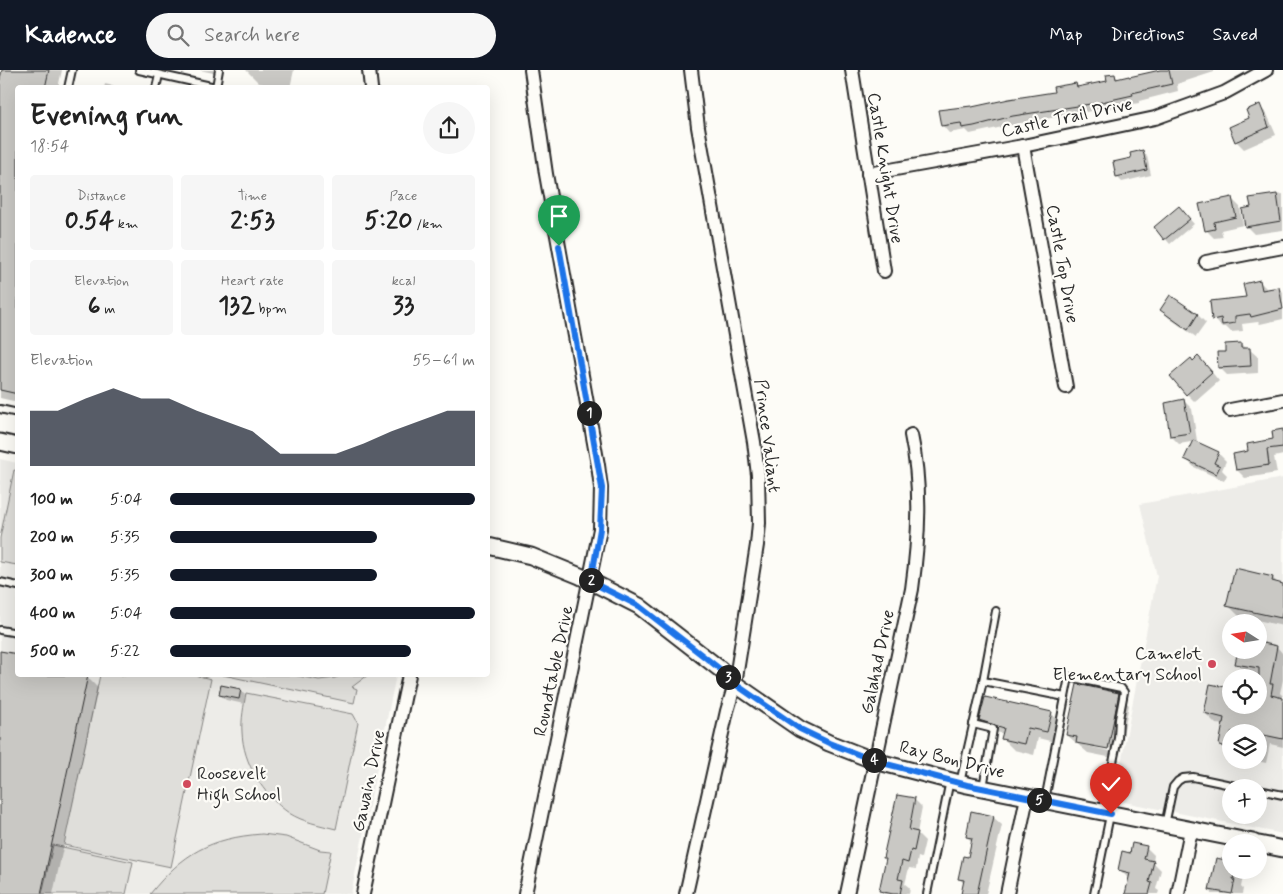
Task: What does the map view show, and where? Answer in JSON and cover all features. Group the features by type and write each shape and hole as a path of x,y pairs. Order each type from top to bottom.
{"street":[{"path":"369,70 371,85"},
{"name":"Roundtable Drive","path":"525,894 591,582 600,529 602,488 546,174 531,70"},
{"name":"Prince Valiant","path":"686,894 727,710 735,684 759,523 758,475 754,442 698,127 691,70"},
{"name":"Castle Knight Drive","path":"852,70 884,271"},
{"name":"Castle Trail Drive","path":"868,174 1023,146 1155,118 1224,93 1266,70"},
{"name":"Castle Top Drive","path":"1023,146 1066,387"},
{"path":"1206,262 1283,247"},
{"path":"1230,410 1283,400"},
{"name":"Galahad Drive","path":"847,894 908,608 916,561 918,490 916,456 911,435"},
{"path":"0,442 15,445"},
{"name":"Ray Bon Drive","path":"490,546 532,556 639,606 720,669 735,684 800,729 829,743 875,761 983,788 1222,836"},
{"name":"Gawain Drive","path":"363,894 409,677"},
{"path":"1007,894 1027,797"},
{"path":"1178,894 1191,830"},
{"path":"1267,846 1283,849"}],"lane":[{"path":"69,85 72,70"},
{"path":"139,70 208,85"},
{"path":"218,85 220,70"},
{"path":"157,85 159,75"},
{"path":"0,410 15,412"},
{"path":"0,582 15,585"},
{"path":"927,894 955,781 973,724 996,611"},
{"path":"0,630 15,632"},
{"path":"1045,801 1069,677 1119,687 1123,690 1118,738 1094,894"},
{"path":"983,681 1065,697"},
{"path":"973,724 993,729 983,788"},
{"path":"1165,824 1173,787 1178,780 1193,777 1222,783"},
{"path":"1267,792 1283,795"}],"shaded area":[{"name":"Roosevelt High School","path":"0,459 15,463 15,677 396,677 351,894 0,894"},
{"path":"14,470 15,565 0,562 0,538"},
{"name":"Camelot Elementary School","path":"1283,478 1283,834 1233,824 1267,824 1267,779 1222,779 1222,822 1114,800 1157,576 1140,504"},
{"path":"100,677 202,677 211,679 171,867 64,845"},
{"path":"232,677 303,677 319,680 338,677 365,677 352,687 357,689 354,703"},
{"path":"246,693 353,714 358,723 336,829 318,825 294,816 280,806 263,788 250,767 243,744 242,722"},
{"path":"262,834 286,837 320,850 331,851 322,894 150,894 174,868 199,850 227,839"},
{"path":"53,845 133,862 126,894 42,894"}],"building":[{"path":"2,70 49,70 46,85 15,85 15,393 0,390 0,78"},
{"path":"1160,70 1169,70 1172,84 1097,103 1013,116 974,126 962,128 961,123 941,126 938,110 972,107 1054,92 1053,87 1076,83 1077,87 1107,81 1106,75 1115,74 1116,79"},
{"path":"1260,104 1269,127 1235,142 1229,127 1249,118 1246,110"},
{"path":"1143,150 1147,170 1116,177 1113,162 1131,158 1130,153"},
{"path":"1277,194 1281,221 1245,227 1242,209 1251,207 1249,198"},
{"path":"1232,197 1236,217 1214,222 1215,229 1205,231 1199,204"},
{"path":"1179,206 1190,219 1164,240 1154,227"},
{"path":"1260,280 1262,290 1279,287 1283,309 1251,317 1250,314 1235,316 1235,323 1222,325 1221,318 1212,320 1210,301 1246,297 1243,284"},
{"path":"1170,295 1198,314 1188,330 1160,310"},
{"path":"1241,343 1241,348 1250,348 1251,366 1218,368 1217,352 1225,352 1225,344"},
{"path":"1198,356 1212,372 1186,395 1170,376 1191,358 1193,361"},
{"path":"1184,399 1190,433 1170,436 1165,403"},
{"path":"1283,429 1283,447 1267,449 1269,465 1236,470 1233,454 1248,451 1247,444 1273,439 1272,431"},
{"path":"1193,440 1219,452 1214,463 1220,466 1216,474 1184,459"},
{"path":"1235,568 1273,577 1272,581 1283,584 1281,618 1226,606"},
{"path":"1268,644 1277,646 1270,684 1273,684 1271,695 1283,698 1283,739 1267,736 1267,724 1223,724 1224,718 1204,713 1210,684 1222,686 1222,714 1267,714 1267,669 1235,664 1236,659 1268,659"},
{"path":"0,651 15,654 15,677 88,677 41,894 0,894"},
{"path":"1077,684 1119,693 1108,749 1076,743 1077,737 1066,735"},
{"path":"221,685 241,689 239,699 219,695"},
{"path":"985,697 1052,712 1047,732 1028,728 1024,744 1001,739 1004,728 979,720"},
{"path":"1222,729 1222,746 1219,745"},
{"path":"897,795 915,798 909,830 918,832 914,851 911,850 908,863 902,861 898,879 903,880 900,894 893,894 879,891 886,858 883,858"},
{"path":"971,811 994,816 977,894 961,894 964,880 958,879 963,856 968,857 972,838 966,837"},
{"path":"1132,843 1147,846 1144,859 1154,861 1149,882 1152,883 1149,894 1125,894 1130,873 1118,870 1122,851 1130,853"},
{"path":"1216,858 1222,859 1222,879 1235,879 1232,894 1209,890"}],"place":[{"name":"Camelot Elementary School","path":"1212,664"},
{"name":"Roosevelt High School","path":"187,784"}],"route":[{"path":"559,246 602,488 600,529 591,582 639,606 720,669 735,684 800,729 829,743 875,761 967,785 1111,814"}]}
